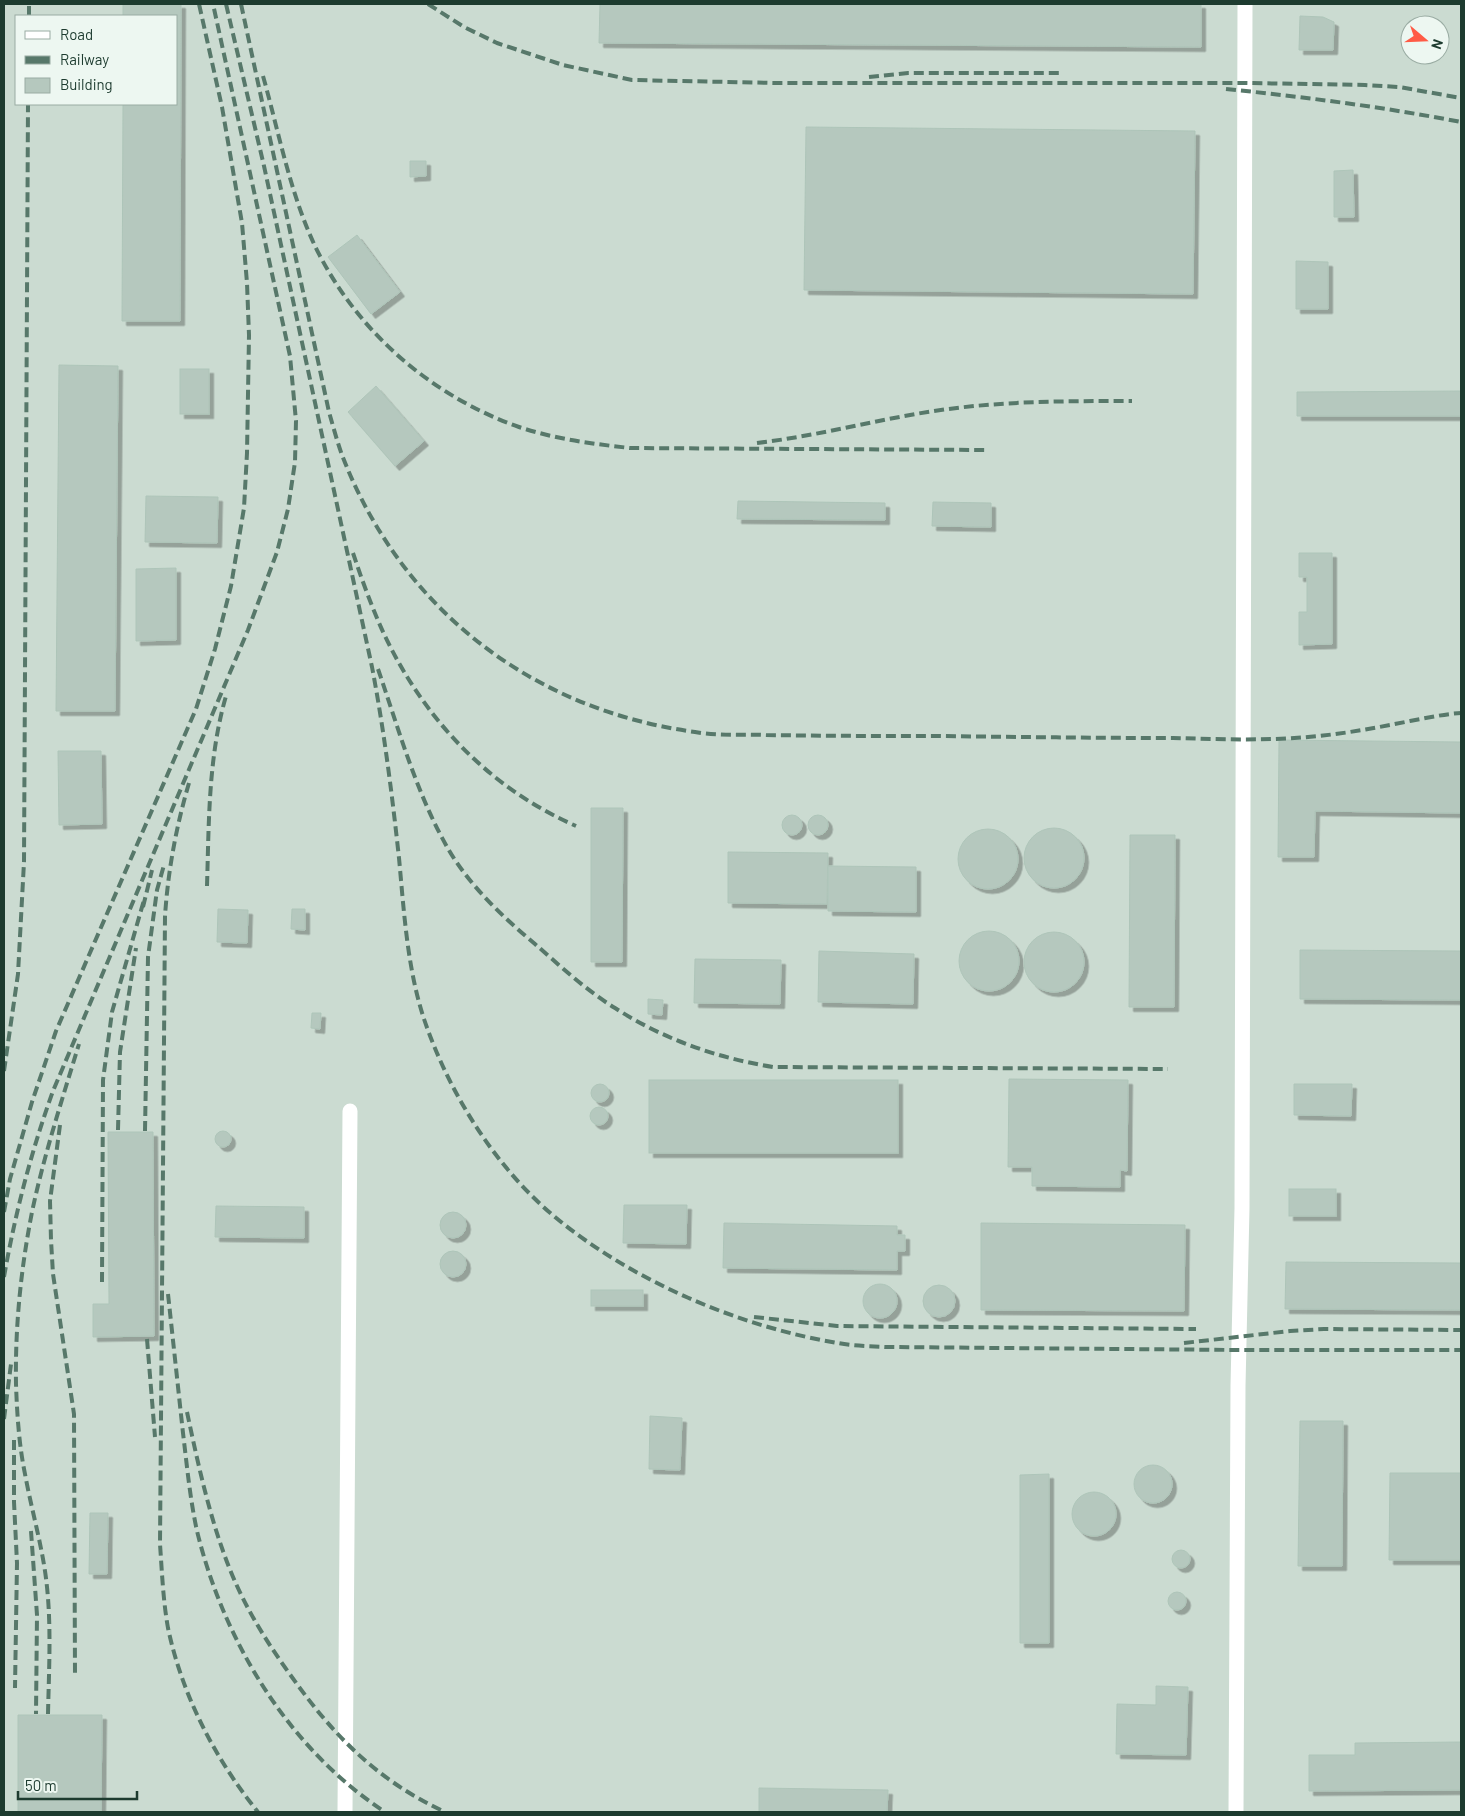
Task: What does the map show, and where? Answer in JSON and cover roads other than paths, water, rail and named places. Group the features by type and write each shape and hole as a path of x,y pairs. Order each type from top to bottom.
{"street":[{"path":"1236,1812 1238,1386 1242,1188 1245,4"},
{"path":"345,1812 350,1111"}],"railway":[{"path":"29,4 29,15"},
{"path":"4,1212 10,1179 32,1102 56,1031 196,709 215,649 231,586 244,508 249,335 242,223 222,107 199,4"},
{"path":"4,1277 24,1183 53,1091 248,630 277,552 288,509 295,462 296,421 290,356 213,4"},
{"path":"226,4 264,166 372,667 391,786 407,939 418,999 434,1047 476,1127 494,1152 533,1197 585,1240 653,1281 689,1298 763,1326 838,1343 886,1347 1461,1350"},
{"path":"241,4 329,412 342,455 367,510 399,560 437,605 480,643 527,675 579,701 635,720 695,732 721,734 1275,739 1347,732 1461,713"},
{"path":"428,4 464,27 497,43 563,65 632,80 777,83 1245,83 1365,85 1399,87 1461,98"},
{"path":"869,77 908,73 1063,73"},
{"path":"263,76 286,162 306,226 332,277 352,306 399,357 427,379 456,398 487,414 519,427 546,435 630,448 987,450"},
{"path":"1226,89 1344,103 1461,122"},
{"path":"4,1071 18,974 24,862 28,105"},
{"path":"757,443 934,411 983,405 1033,402 1132,401"},
{"path":"353,553 367,594 384,634 400,665 439,722 462,748 515,792 544,810 576,826"},
{"path":"378,669 418,786 438,831 458,865 478,890 523,934 594,994 652,1029 711,1053 773,1067 1168,1069"},
{"path":"207,886 210,791 220,719 226,696"},
{"path":"189,783 173,849 165,916 160,1544 162,1576 168,1628 174,1653 191,1702 214,1748 242,1792 258,1812"},
{"path":"145,1131 148,957 157,890 164,865"},
{"path":"143,907 152,870"},
{"path":"102,1282 103,1080 112,1012 144,900"},
{"path":"118,1130 120,1052 136,948"},
{"path":"48,1714 49,1606 43,1559 27,1486 20,1441 16,1384 18,1319 22,1276 32,1212 48,1149 79,1044"},
{"path":"60,1125 50,1201 51,1240 53,1274 74,1414 75,1676"},
{"path":"168,1294 187,1470 197,1531 224,1613 243,1652 265,1690 290,1725 319,1757 350,1786 385,1812"},
{"path":"754,1317 837,1326 1196,1329"},
{"path":"1184,1343 1324,1329 1461,1330"},
{"path":"147,1339 155,1437"},
{"path":"4,1419 11,1364"},
{"path":"187,1412 207,1500 229,1568 244,1600 269,1644 305,1695 357,1753 398,1785 445,1812"},
{"path":"14,1440 14,1502 17,1563 15,1688"},
{"path":"31,1531 37,1615 36,1714"}]}
